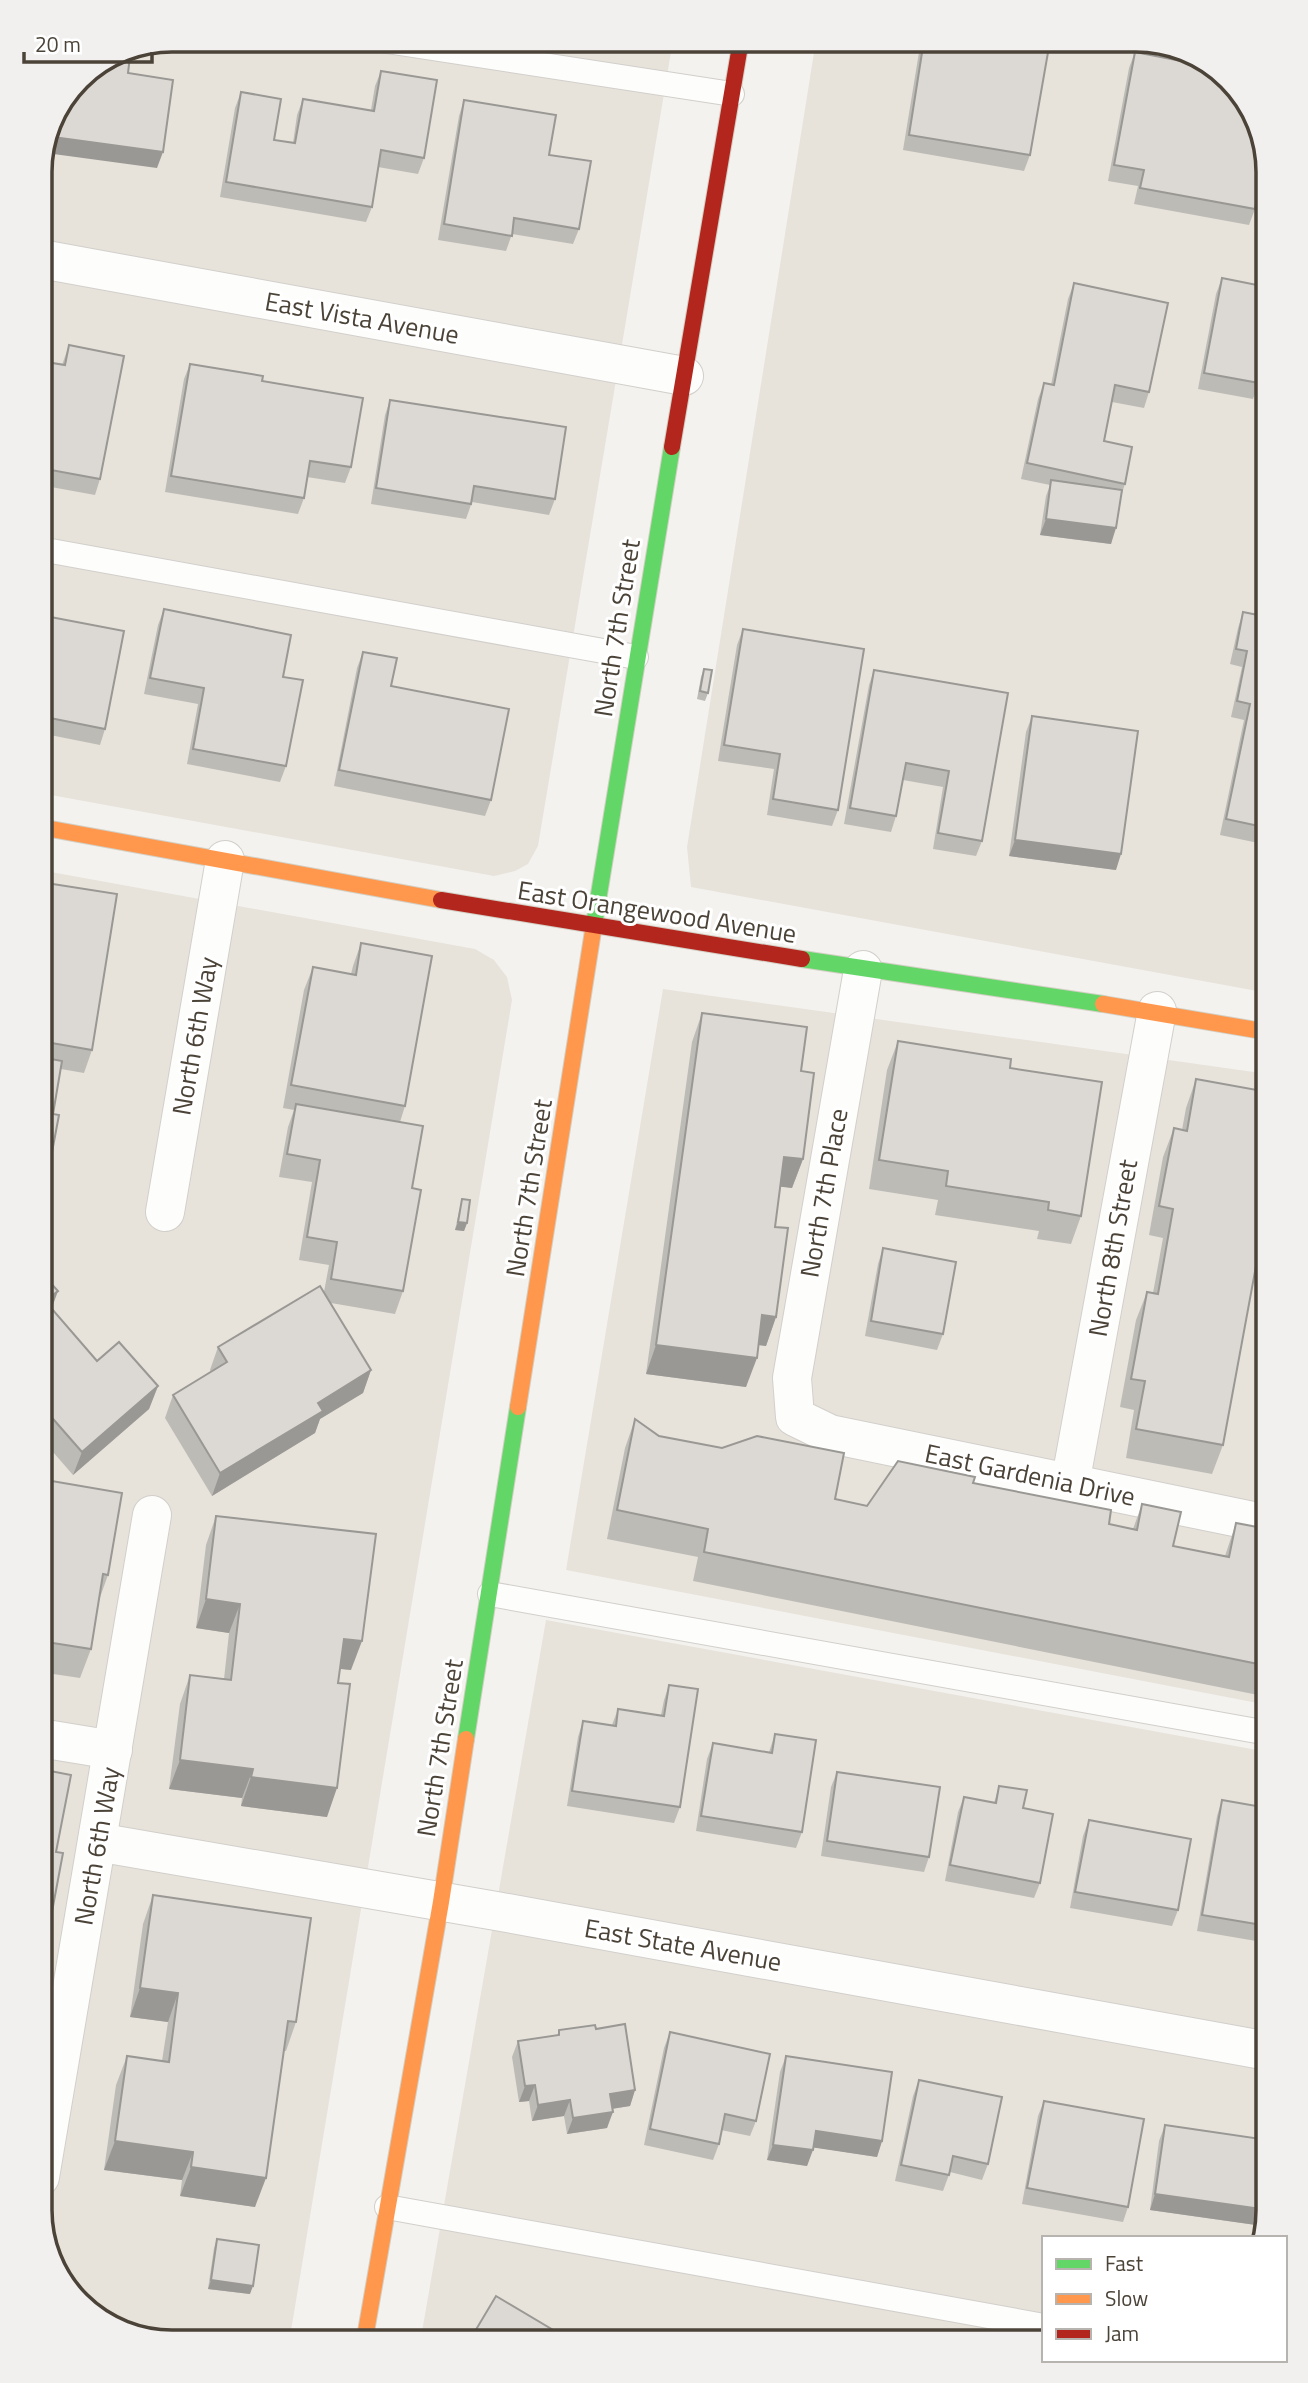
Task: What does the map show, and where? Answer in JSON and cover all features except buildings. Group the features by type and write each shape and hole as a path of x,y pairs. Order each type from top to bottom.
{"main road":[{"name":"North 7th Street","path":"366,2330 441,1902 636,657 739,53"},
{"name":"East Orangewood Avenue","path":"53,829 594,927 863,970 1157,1011 1256,1030"}],"street":[{"name":"East Vista Avenue","path":"53,261 684,376"},
{"name":"North 6th Way","path":"165,1212 225,860"},
{"name":"North 7th Place","path":"795,1417 792,1378 863,970"},
{"name":"North 8th Street","path":"1070,1484 1157,1011"},
{"name":"East Gardenia Drive","path":"795,1417 830,1434 1256,1522"},
{"name":"North 6th Way","path":"52,2106 152,1515"},
{"path":"52,1740 113,1750"},
{"name":"East State Avenue","path":"97,1842 1256,2049"}],"lane":[{"path":"460,52 732,94"},
{"path":"53,551 636,657"},
{"path":"490,1594 1256,1731"},
{"path":"387,2207 1042,2326"}],"shaded area":[{"path":"173,52 671,53 538,846 528,864 515,871 494,876 53,795 53,165 65,120 77,100 93,82 127,62 149,55"},
{"path":"814,53 1143,53 1181,62 1208,77 1231,100 1246,127 1253,149 1256,173 1256,991 691,887 687,847"},
{"path":"53,872 475,949 494,960 507,977 512,1000 291,2330 165,2330 134,2324 106,2310 77,2283 62,2256 55,2234 52,2210"},
{"path":"663,989 1256,1072 1256,1703 566,1570"},
{"path":"546,1620 1256,1750 1256,2210 1252,2236 1042,2236 1042,2330 422,2330"}],"traffic: fast":[{"path":"593,931 672,447"},
{"path":"802,959 1103,1004"},
{"path":"466,1739 518,1407"}],"traffic: slow":[{"path":"53,829 441,900"},
{"path":"518,1407 593,931"},
{"path":"1103,1004 1256,1030"},
{"path":"366,2330 441,1902 466,1739"}],"traffic: jam":[{"path":"672,447 739,53"},
{"path":"441,900 802,959"}]}
